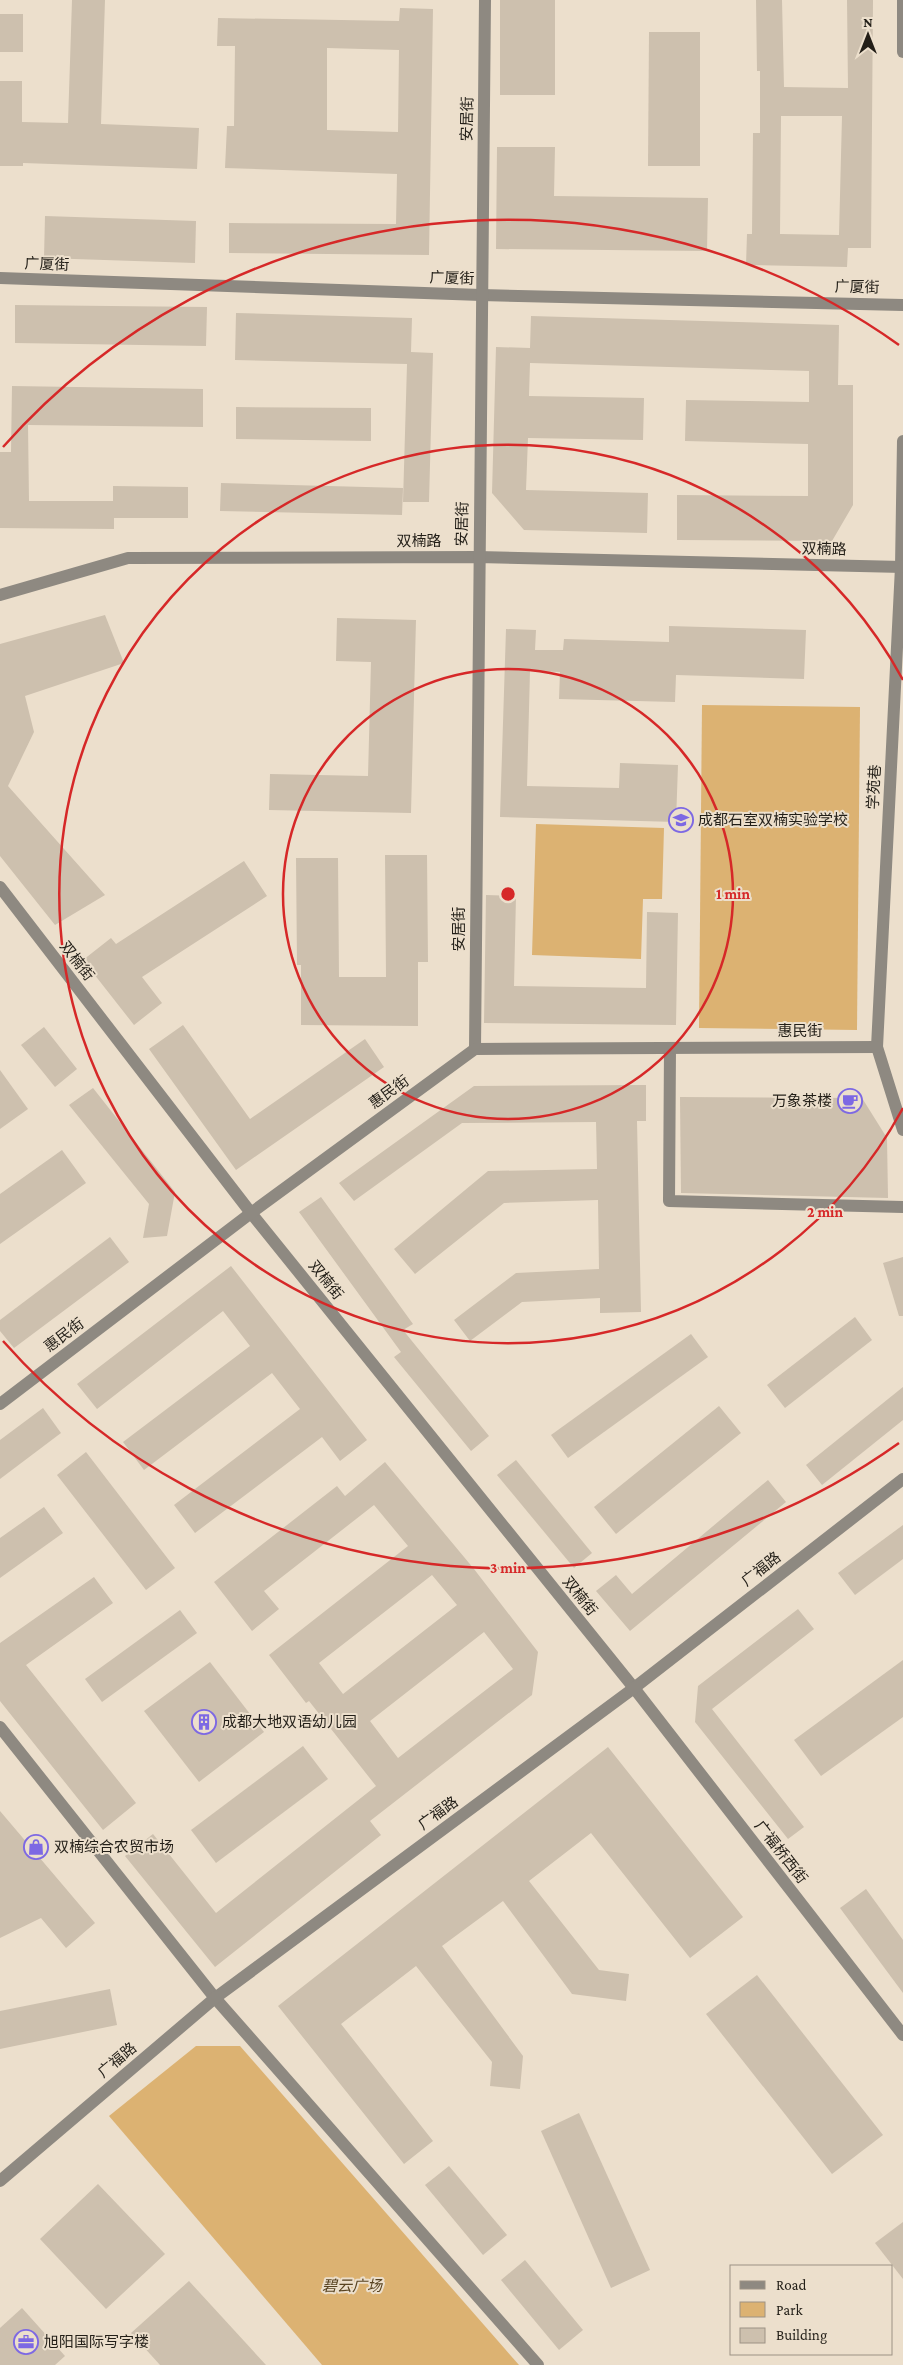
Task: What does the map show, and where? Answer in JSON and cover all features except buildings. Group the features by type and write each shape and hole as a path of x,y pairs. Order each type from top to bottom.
{"street":[{"name":"安居街","path":"475,1049 478,558 485,0"},
{"path":"902,0 903,52"},
{"name":"广厦街","path":"0,278 481,295 903,305"},
{"name":"学苑巷","path":"903,441 902,567 877,1047 903,1130"},
{"name":"双楠路","path":"0,594 128,558 478,558 902,567"},
{"name":"双楠街","path":"0,887 251,1213 634,1688"},
{"name":"惠民街","path":"0,1404 251,1213 475,1049 877,1047"},
{"path":"670,1048 669,1201 903,1207"},
{"name":"广福路","path":"0,2181 215,1998 634,1688 903,1479"},
{"name":"广福桥西街","path":"634,1688 903,2035"},
{"path":"0,1727 215,1998 538,2365"}],"green space":[{"path":"702,705 860,707 857,1030 699,1028"},
{"path":"536,824 664,828 662,899 643,899 641,959 532,955"},
{"name":"碧云广场","path":"196,2046 240,2046 519,2365 322,2365 109,2116"}],"place":[{"name":"成都石室双楠实验学校","path":"681,820"},
{"name":"万象茶楼","path":"850,1101"},
{"name":"成都大地双语幼儿园","path":"204,1722"},
{"name":"双楠综合农贸市场","path":"36,1847"},
{"name":"旭阳国际写字楼","path":"26,2342"}]}
